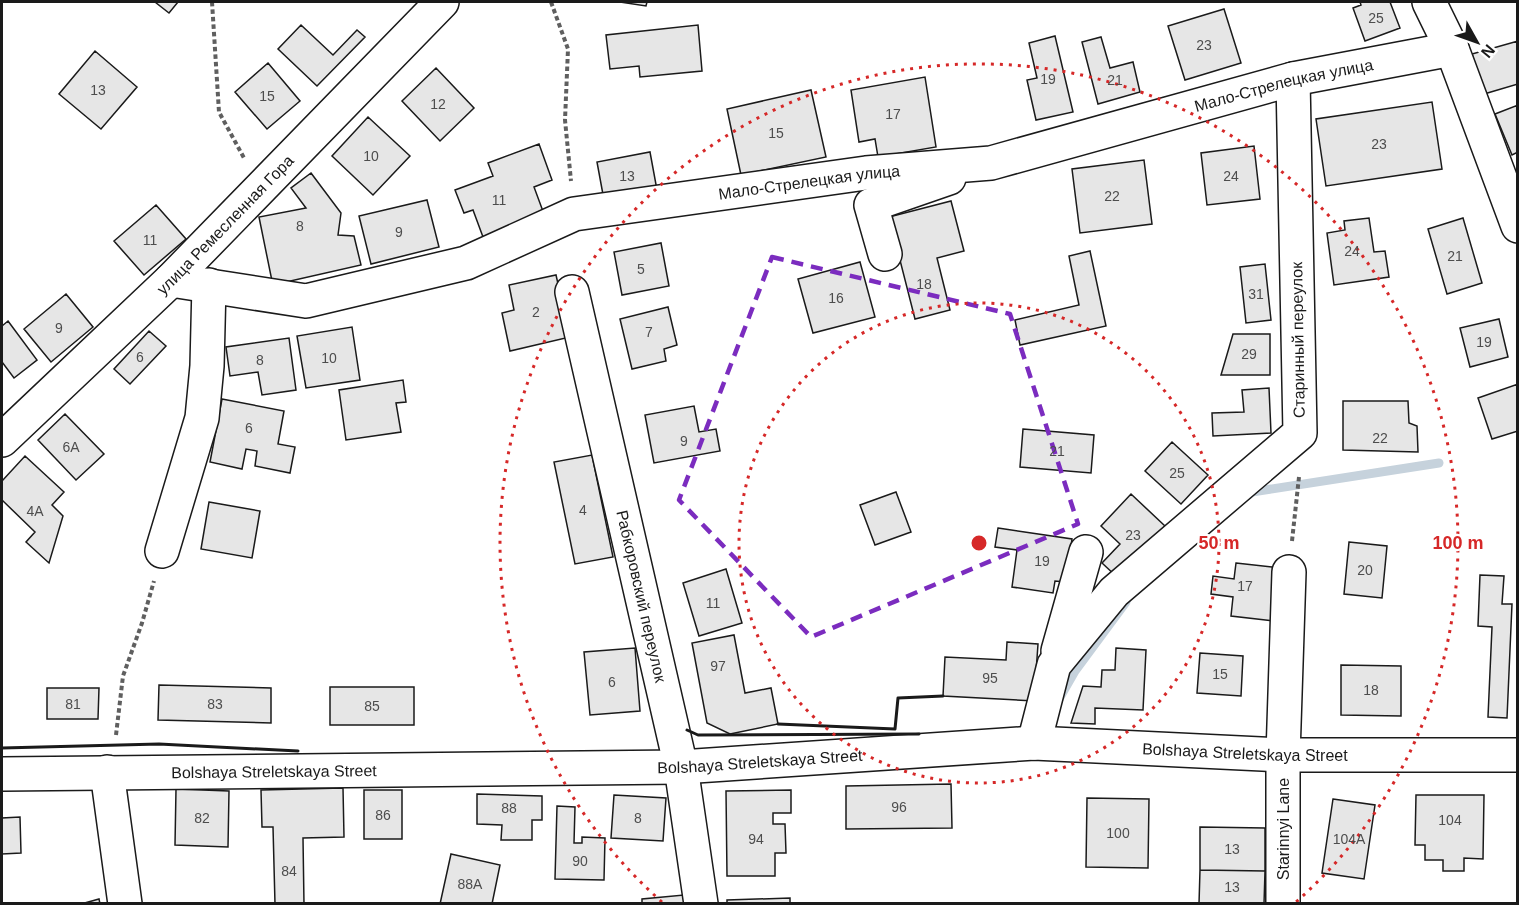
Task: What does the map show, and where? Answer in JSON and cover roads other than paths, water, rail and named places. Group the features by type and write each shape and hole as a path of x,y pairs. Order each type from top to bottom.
{"street":[{"name":"улица Ремесленная Гора","path":"2,440 171,280 442,2"},
{"path":"1429,2 1452,49 1518,226"},
{"name":"Мало-Стрелецкая улица","path":"171,280 306,301 466,263 574,214 866,172 990,163 1293,79 1452,49"},
{"name":"Старинный переулок","path":"1034,743 1054,665 1114,592 1300,433 1293,79"},
{"path":"885,254 871,205 990,163"},
{"path":"162,551 202,418 207,366 209,285"},
{"name":"Рабкоровский переулок","path":"572,292 681,767 701,903"},
{"path":"1054,665 1086,552"},
{"path":"1283,755 1289,572"},
{"name":"Bolshaya Streletskaya Street","path":"2,774 681,767 1034,743 1283,755 1518,755"},
{"name":"Starinnyi Lane","path":"1283,755 1283,903"},
{"path":"107,772 125,903"}],"waterway":[{"path":"1247,496 1252,492 1439,463"},
{"path":"1059,699 1075,671 1126,602"}]}
